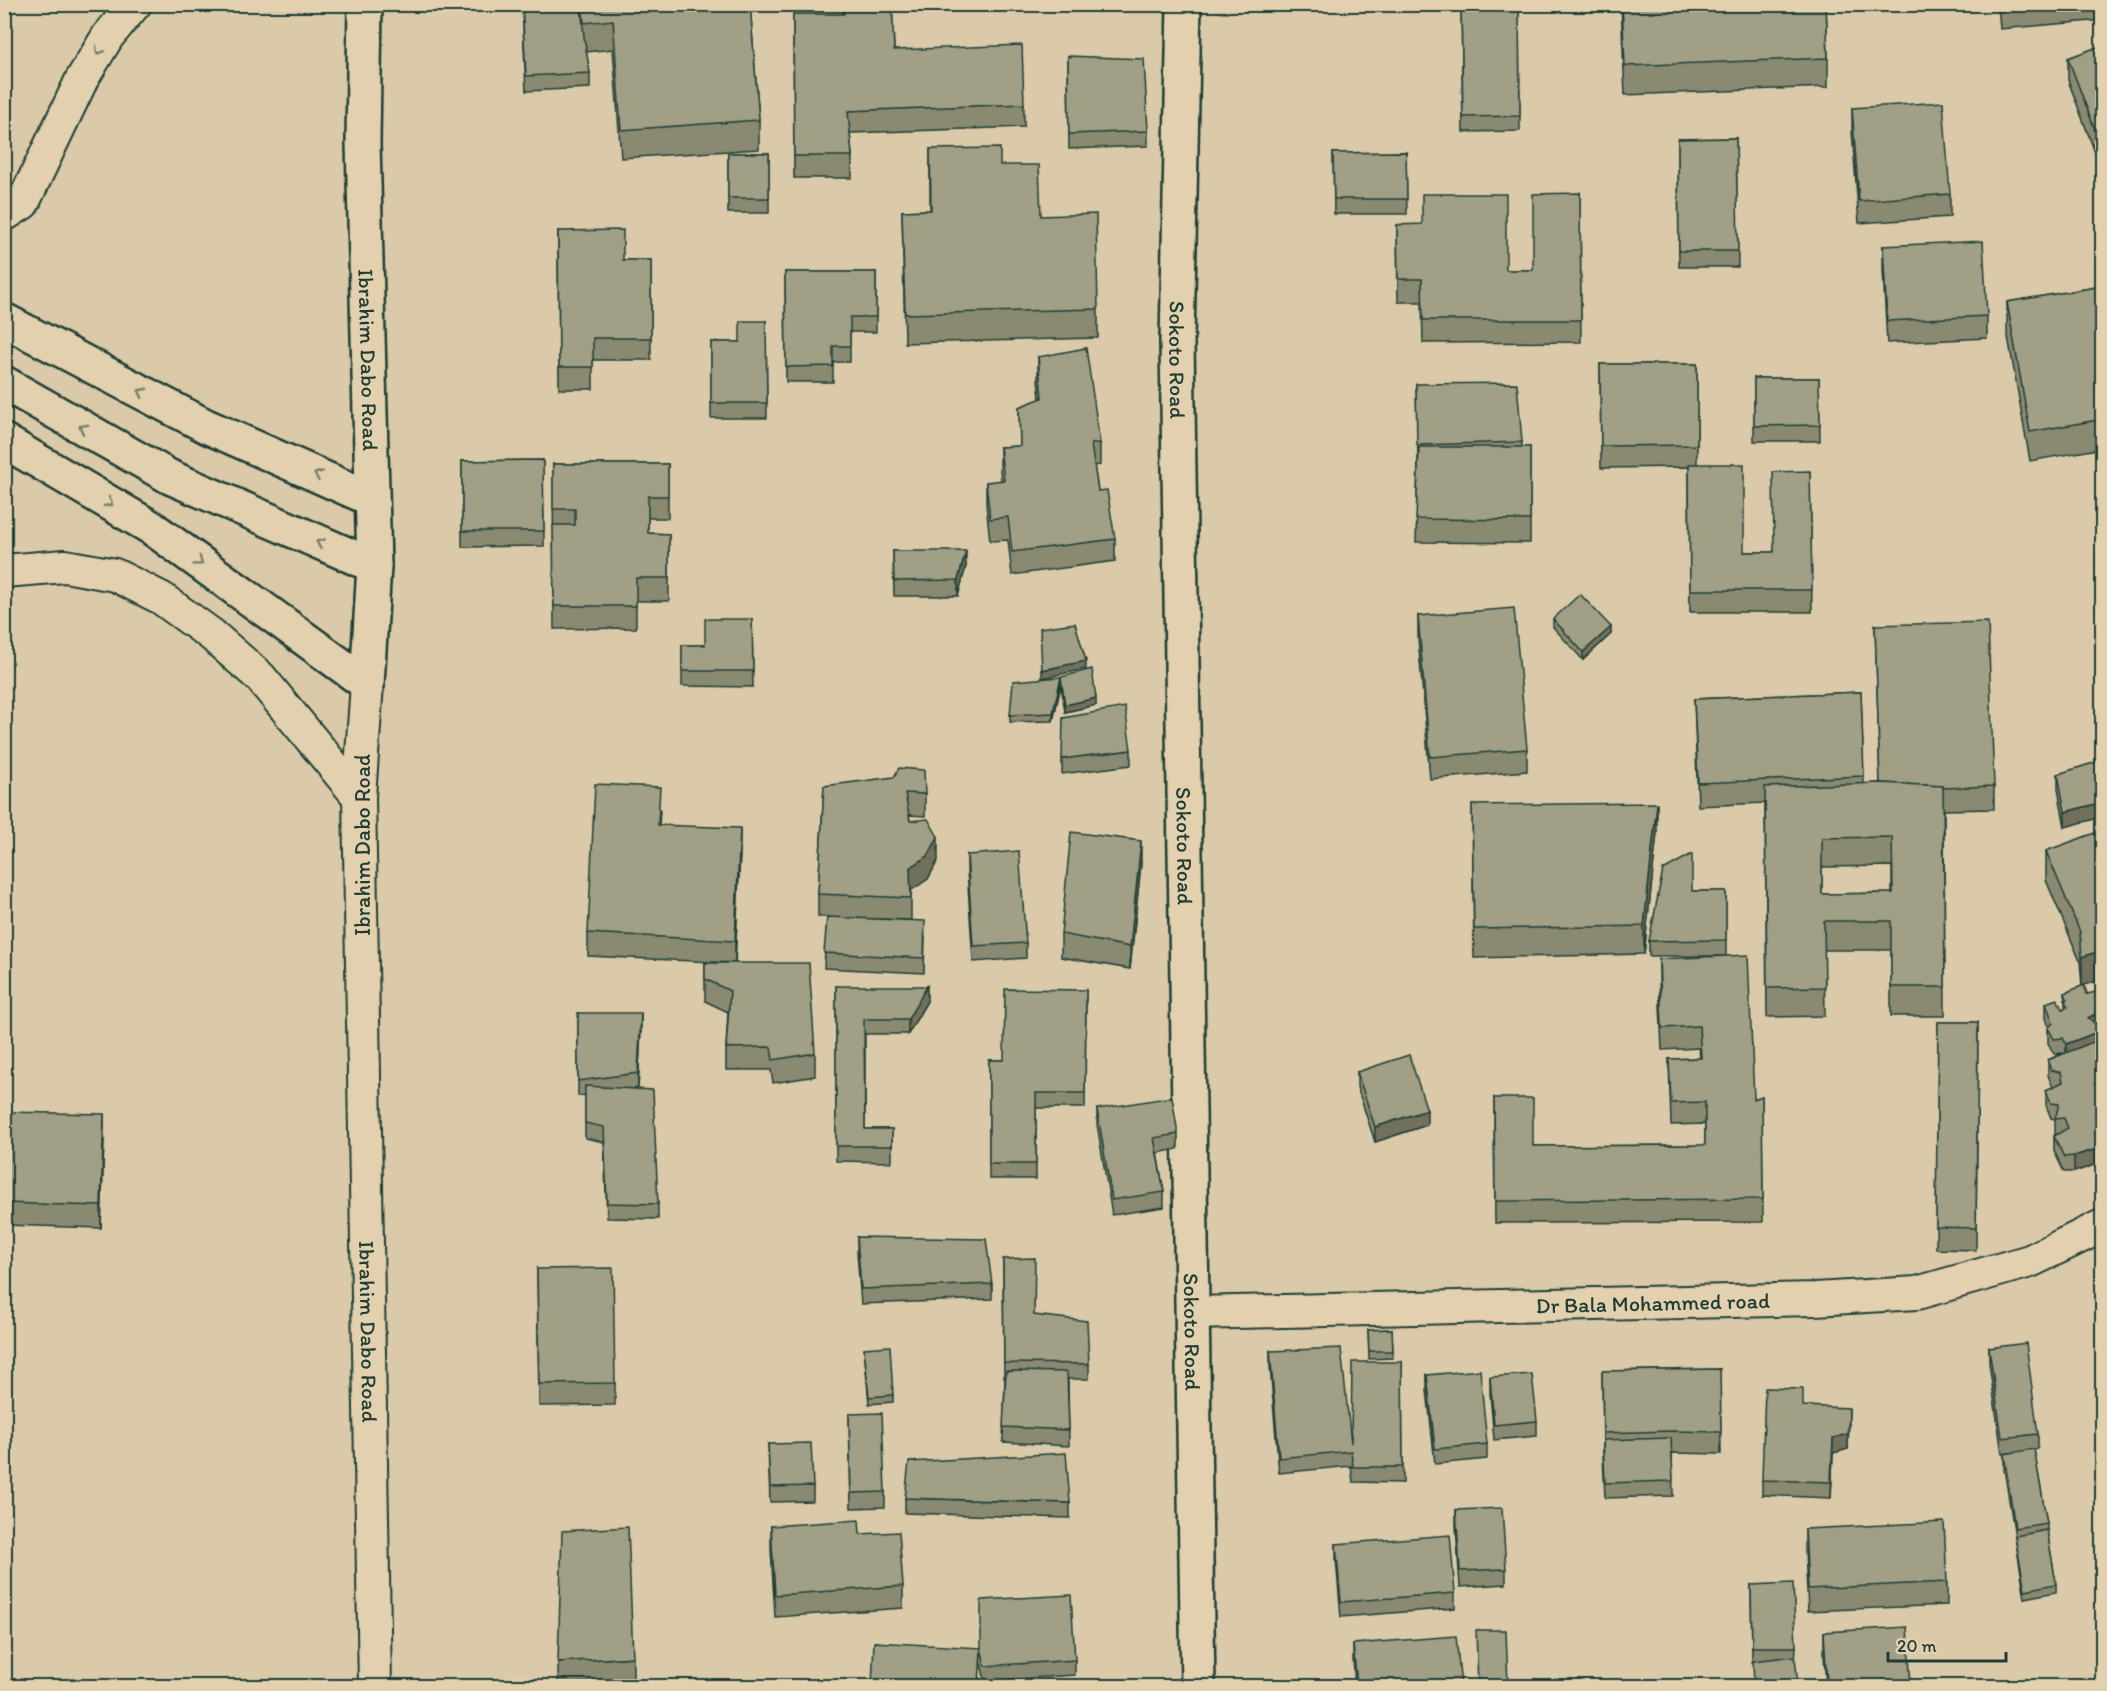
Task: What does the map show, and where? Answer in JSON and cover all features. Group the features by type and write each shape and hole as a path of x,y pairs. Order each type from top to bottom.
{"main road":[{"name":"Ibrahim Dabo Road","path":"365,4 363,143 374,566 367,684"},
{"name":"Sokoto Road","path":"1184,4 1177,342 1198,1686"},
{"path":"4,320 206,426 371,499"},
{"path":"4,383 171,477 374,566"},
{"path":"4,441 152,528 367,684"}],"street":[{"path":"4,215 23,203 82,79 108,36 135,4"},
{"path":"4,571 65,566 115,576 161,598 212,635 260,677 359,797"},
{"name":"Ibrahim Dabo Road","path":"367,684 359,797 375,1686"},
{"name":"Dr Bala Mohammed road","path":"1192,1312 1815,1299 1917,1293 2030,1261 2103,1226"}],"building":[{"path":"522,4 581,4 590,73 526,76"},
{"path":"582,4 750,4 759,120 621,130 613,20 584,23"},
{"path":"843,4 892,4 894,50 1022,45 1024,104 848,111 852,156 794,156 793,14 844,14"},
{"path":"1461,4 1519,4 1520,116 1463,117"},
{"path":"1622,4 1826,4 1828,58 1625,66"},
{"path":"2000,4 2030,4 2000,7"},
{"path":"2103,45 2103,151 2068,58"},
{"path":"1068,56 1144,59 1148,131 1069,134"},
{"path":"1943,102 1950,194 1859,201 1852,108"},
{"path":"1736,138 1738,251 1679,251 1678,139"},
{"path":"1000,148 1000,165 1039,165 1041,216 1096,214 1098,309 905,314 902,211 931,210 930,149"},
{"path":"1406,152 1407,199 1334,199 1333,153"},
{"path":"728,153 769,153 769,198 728,198"},
{"path":"1580,193 1581,320 1423,320 1422,279 1398,279 1397,225 1422,224 1422,194 1506,194 1506,270 1533,270 1533,194"},
{"path":"623,230 623,260 651,260 651,338 593,338 593,367 559,367 558,231"},
{"path":"1983,241 1987,316 1887,321 1883,246"},
{"path":"785,272 876,272 876,317 850,317 850,346 833,346 833,366 786,367"},
{"path":"2103,286 2103,419 2030,432 2007,302"},
{"path":"740,321 766,321 767,403 711,403 711,342 740,342"},
{"path":"1086,348 1100,443 1091,444 1098,491 1107,490 1115,539 1012,552 1008,517 990,519 986,482 1004,480 1000,447 1020,446 1019,407 1042,398 1038,357"},
{"path":"1600,364 1697,364 1697,445 1601,446"},
{"path":"1754,378 1819,378 1820,425 1754,426"},
{"path":"1517,383 1522,442 1417,445 1416,384"},
{"path":"1419,447 1530,447 1530,520 1416,519"},
{"path":"543,460 544,531 462,531 462,461"},
{"path":"553,464 668,464 668,496 648,496 648,533 669,534 669,578 636,578 636,606 554,606 553,525 575,525 575,509 553,509"},
{"path":"1689,464 1744,464 1744,552 1774,552 1773,472 1810,471 1812,590 1690,590"},
{"path":"893,551 966,551 958,580 894,581"},
{"path":"1580,594 1611,627 1583,652 1553,619"},
{"path":"1514,608 1527,749 1430,757 1418,616"},
{"path":"705,619 752,619 753,671 682,671 682,645 705,645"},
{"path":"1988,622 1994,786 1943,788 1943,786 1880,783 1875,625"},
{"path":"1075,623 1086,661 1042,670 1040,628"},
{"path":"1092,669 1096,698 1065,705 1061,677"},
{"path":"1061,677 1053,713 1010,715 1013,681"},
{"path":"1861,692 1864,776 1698,783 1694,699"},
{"path":"1125,707 1131,750 1062,759 1063,718"},
{"path":"2103,760 2103,802 2065,812 2058,774"},
{"path":"899,768 924,770 925,794 905,793 910,821 928,819 938,837 928,856 910,868 911,898 818,894 824,786 894,777"},
{"path":"1880,783 1943,786 1945,987 1891,987 1891,921 1824,921 1825,987 1767,988 1765,787","holes":["1892,837 1893,893 1822,894 1822,838"]},
{"path":"595,784 660,787 658,825 740,828 735,941 588,933"},
{"path":"1657,803 1644,926 1474,929 1472,805"},
{"path":"2103,830 2103,950 2082,957 2080,932 2046,851"},
{"path":"1071,832 1141,841 1130,947 1061,934"},
{"path":"1019,851 1026,943 973,946 967,855"},
{"path":"1692,854 1692,891 1726,891 1726,940 1649,941 1663,870"},
{"path":"827,917 925,921 924,958 824,953"},
{"path":"1748,955 1754,1099 1762,1096 1763,1199 1495,1201 1494,1098 1533,1098 1533,1146 1705,1145 1705,1102 1671,1103 1669,1059 1701,1058 1699,1026 1662,1028 1659,959"},
{"path":"705,963 809,963 815,1053 773,1060 771,1047 726,1048 730,991 705,979"},
{"path":"2084,985 2087,994 2096,992 2103,1005 2103,1010 2088,1018 2098,1026 2100,1031 2066,1044 2063,1038 2054,1039 2048,1028 2053,1023 2046,1003 2057,999 2062,1009 2068,1007 2065,993"},
{"path":"836,986 927,986 908,1019 864,1019 865,1129 892,1129 892,1146 836,1146"},
{"path":"1005,989 1086,990 1085,1093 1036,1093 1036,1164 989,1164 989,1060 1004,1060"},
{"path":"578,1013 641,1013 638,1073 578,1081"},
{"path":"1938,1022 1978,1022 1976,1228 1936,1227"},
{"path":"2103,1038 2103,1147 2064,1157 2054,1136 2068,1128 2064,1118 2055,1119 2059,1104 2051,1103 2046,1090 2063,1082 2061,1072 2052,1070 2048,1060"},
{"path":"1409,1055 1427,1110 1375,1127 1357,1072"},
{"path":"585,1086 653,1090 658,1204 607,1203 604,1127 585,1123"},
{"path":"1172,1097 1178,1134 1154,1138 1164,1192 1112,1200 1097,1109"},
{"path":"4,1112 104,1114 101,1206 4,1203"},
{"path":"857,1237 986,1239 992,1284 861,1289"},
{"path":"1035,1258 1034,1315 1087,1321 1089,1364 1004,1363 1003,1259"},
{"path":"613,1268 615,1383 539,1384 537,1269"},
{"path":"1392,1329 1393,1351 1369,1351 1368,1330"},
{"path":"2026,1343 2038,1434 2002,1438 1989,1348"},
{"path":"890,1346 893,1395 869,1397 864,1348"},
{"path":"1341,1348 1351,1443 1352,1362 1402,1362 1403,1467 1353,1467 1351,1451 1279,1458 1270,1351"},
{"path":"1720,1369 1721,1432 1603,1433 1602,1371"},
{"path":"1480,1370 1487,1444 1435,1449 1427,1375"},
{"path":"1006,1371 1067,1372 1069,1430 1003,1427"},
{"path":"1532,1374 1537,1421 1494,1425 1490,1377"},
{"path":"1765,1388 1803,1389 1803,1406 1849,1408 1848,1434 1833,1438 1831,1482 1762,1480"},
{"path":"882,1413 885,1492 851,1493 849,1414"},
{"path":"1671,1438 1673,1481 1605,1483 1603,1440"},
{"path":"811,1443 813,1486 770,1487 768,1444"},
{"path":"2034,1449 2047,1523 2015,1528 2004,1454"},
{"path":"1066,1453 1070,1503 905,1498 909,1462"},
{"path":"1502,1508 1506,1569 1460,1571 1456,1510"},
{"path":"859,1520 860,1534 899,1532 903,1586 775,1595 771,1526"},
{"path":"1944,1522 1947,1582 1808,1589 1805,1529"},
{"path":"628,1527 633,1657 558,1662 562,1531"},
{"path":"2047,1530 2056,1584 2025,1590 2015,1536"},
{"path":"1450,1535 1455,1593 1341,1602 1336,1544"},
{"path":"1793,1583 1796,1647 1752,1647 1751,1585"},
{"path":"1071,1595 1075,1660 985,1666 981,1648 981,1600"},
{"path":"1907,1627 1911,1686 1827,1686 1824,1632"},
{"path":"1476,1630 1506,1630 1508,1686 1478,1686"},
{"path":"1456,1636 1461,1686 1357,1686 1353,1644"},
{"path":"874,1642 981,1648 979,1686 872,1686"},
{"path":"1795,1656 1798,1686 1754,1686 1753,1661"}]}
